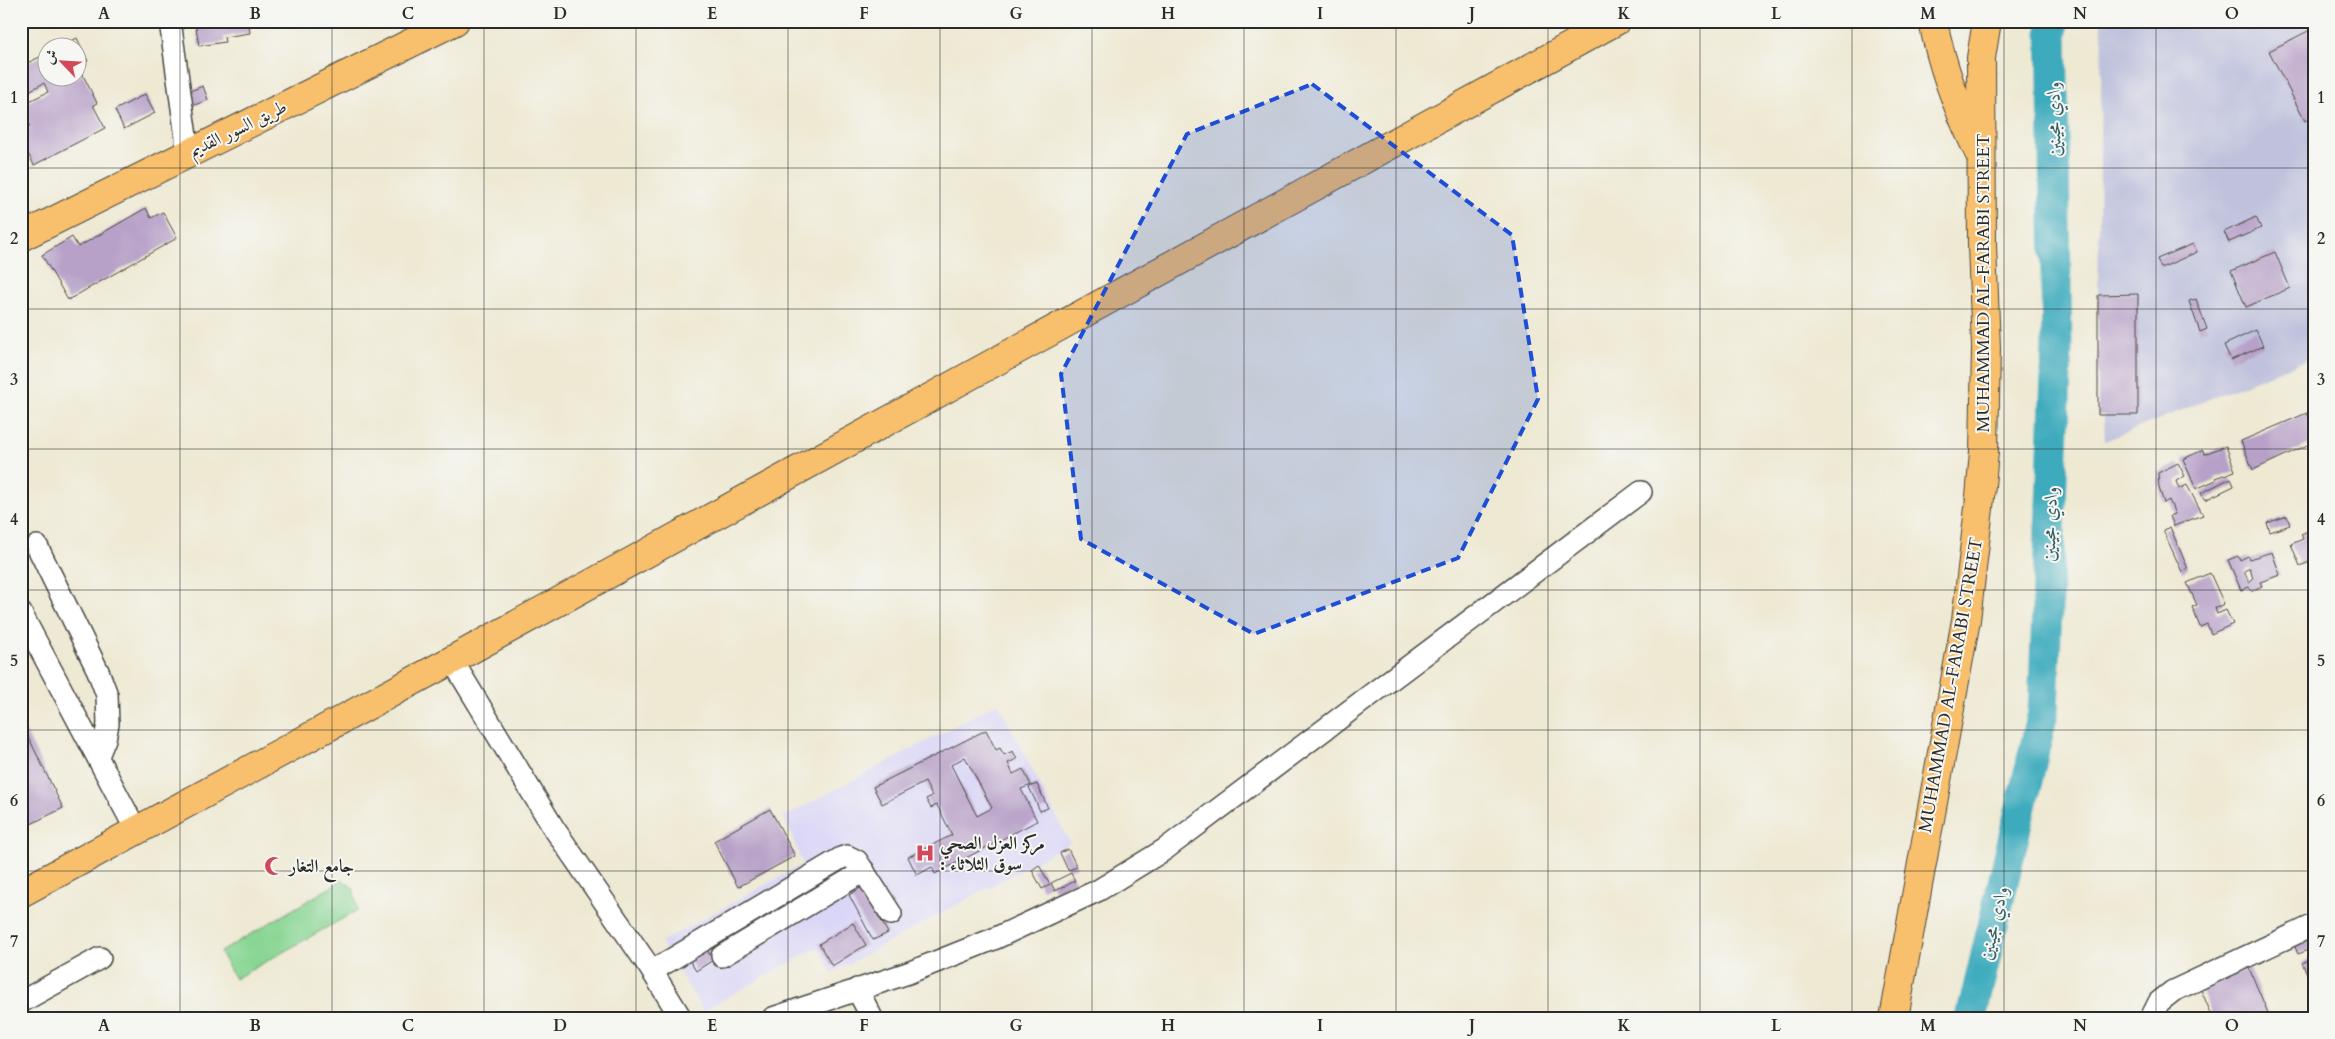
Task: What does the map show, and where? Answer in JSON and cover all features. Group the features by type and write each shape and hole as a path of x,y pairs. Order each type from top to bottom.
{"main road":[{"name":"طريق السور القديم","path":"21,237 414,21"},
{"name":"طريق السور القديم","path":"21,218 186,146 455,21"},
{"path":"21,893 452,660 1616,21"},
{"path":"1933,21 1940,56 1950,90 1982,159"},
{"name":"MUHAMMAD AL-FARABI STREET","path":"1894,1018 1966,620 1979,508 1984,443 1986,348 1981,58 1987,21"}],"street":[{"path":"170,21 186,146"},
{"path":"773,1018 908,973 996,938 1066,906 1132,870 1171,844 1641,492"},
{"path":"38,546 98,671 107,695 108,724 106,739 98,756"},
{"path":"21,613 136,830"},
{"path":"452,660 554,827 652,971 681,1018"},
{"path":"652,971 841,858 853,858 864,871 892,914"},
{"path":"722,956 864,871"},
{"path":"2150,1018 2159,1002 2173,991 2314,925"},
{"path":"21,1002 100,958"},
{"path":"856,989 872,1018"}],"highlighted area":[{"path":"1312,84 1512,235 1538,399 1458,558 1254,634 1081,539 1061,374 1187,134"}],"shaded area":[{"path":"2102,21 2314,21 2314,357 2105,441 2098,295"},
{"name":"مركز العزل الصحي : سوق الثلاثاء","path":"998,703 1070,843 832,973 818,947 703,1011 661,942 803,864 784,817"}],"green space":[{"path":"343,880 353,888 358,910 235,979 220,952"}],"building":[{"path":"195,21 272,21 273,23 249,26 250,33 224,37 225,42 199,46"},
{"path":"2314,28 2314,117 2305,121 2269,51"},
{"path":"38,58 38,86 25,93 21,85 21,66"},
{"path":"88,85 97,103 93,105 105,128 34,165 21,140 21,132 30,127 21,105 48,92 46,88 88,88"},
{"path":"203,86 208,100 192,106 187,92"},
{"path":"145,94 155,113 124,129 115,110"},
{"path":"146,208 151,218 163,212 177,238 68,300 42,255 72,237 78,247"},
{"path":"2256,217 2261,228 2229,242 2224,232"},
{"path":"2193,244 2197,252 2161,268 2157,259"},
{"path":"2275,252 2290,288 2246,307 2231,271"},
{"path":"2138,294 2138,415 2098,415 2098,295"},
{"path":"2196,299 2207,329 2200,332 2189,301"},
{"path":"2256,330 2263,346 2231,360 2224,345"},
{"path":"2307,413 2308,416 2314,413 2314,442 2253,470 2241,441"},
{"path":"2226,446 2235,471 2215,478 2216,480 2196,489 2183,459 2203,450 2204,454"},
{"path":"2178,463 2185,476 2176,481 2179,489 2187,485 2203,515 2174,526 2170,516 2175,514 2169,500 2164,503 2159,488 2158,473"},
{"path":"2231,478 2234,486 2205,500 2201,493"},
{"path":"2287,516 2290,525 2270,532 2267,523"},
{"path":"2170,527 2188,569 2182,572 2163,530"},
{"path":"2308,531 2314,543 2314,560 2300,566 2291,544 2303,539 2301,534"},
{"path":"2272,552 2280,575 2260,582 2262,586 2251,591 2249,587 2241,590 2228,560 2238,556 2240,560 2248,556 2249,559","holes":["2250,568 2253,579 2249,582 2244,571"]},
{"path":"2210,573 2224,604 2215,608 2217,614 2226,610 2233,624 2211,634 2207,624 2200,627 2192,607 2197,605 2187,583"},
{"path":"21,722 63,808 21,829"},
{"path":"986,730 996,750 1000,748 1004,755 1013,751 1017,759 1008,763 1013,774 1023,769 1031,785 1021,789 1037,821 935,874 932,867 917,875 908,857 952,835 937,805 931,808 926,799 932,796 925,782 882,804 873,787","holes":["965,757 992,808 977,816 951,765"]},
{"path":"1037,784 1048,808 1040,811 1029,787"},
{"path":"770,809 795,856 738,887 714,841"},
{"path":"1068,849 1077,867 1068,870 1060,853"},
{"path":"1039,865 1050,885 1042,889 1032,870"},
{"path":"1071,873 1075,881 1055,891 1051,883"},
{"path":"862,887 888,933 873,940 849,895"},
{"path":"853,923 866,945 832,966 819,944"},
{"path":"2309,933 2314,948 2298,954 2292,940"},
{"path":"707,950 713,960 696,971 690,961"},
{"path":"2314,957 2314,987 2302,963"},
{"path":"2249,968 2268,1013 2257,1018 2213,1018 2201,990"}],"waterway":[{"name":"وادي مجينين","path":"1971,1018 2043,713 2057,347 2052,21"}],"place":[{"name":"مركز العزل الصحي : سوق الثلاثاء","path":"925,853"},
{"name":"جامع التغار","path":"274,866"}]}
